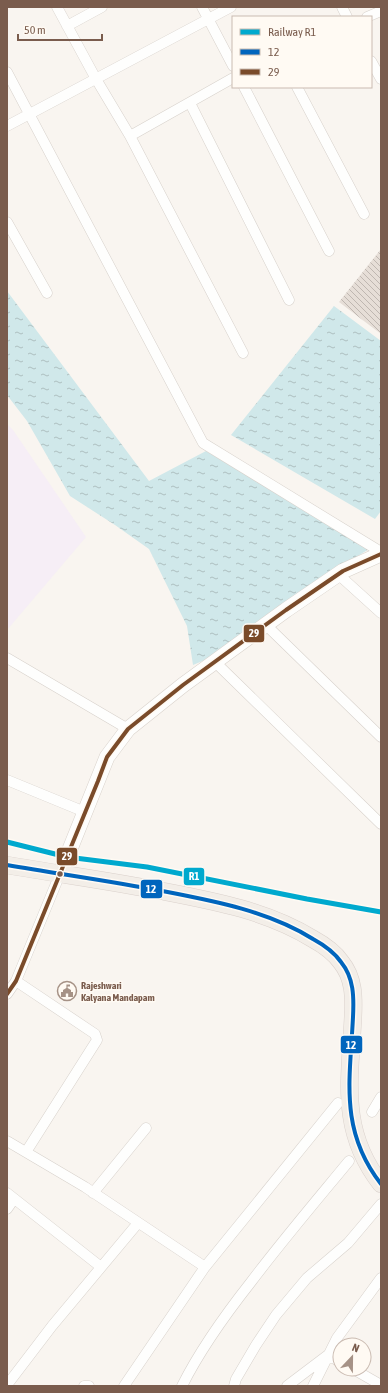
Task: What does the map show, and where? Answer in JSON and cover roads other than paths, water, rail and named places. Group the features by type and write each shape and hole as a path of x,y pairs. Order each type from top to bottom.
{"main road":[{"path":"7,865 111,881 218,903 281,922 302,932 334,954 342,962 351,982 353,1002 349,1094 351,1117 359,1147 371,1170 381,1184"},
{"path":"302,932 317,935 334,945 348,958 360,983 362,1000 357,1096 360,1119 369,1150 381,1170"}],"street":[{"path":"57,7 130,136 243,353"},
{"path":"67,26 102,7"},
{"path":"202,7 232,64"},
{"path":"7,126 231,7"},
{"path":"342,7 346,16"},
{"path":"370,16 381,11"},
{"path":"372,63 381,78"},
{"path":"7,72 203,443 381,553"},
{"path":"130,136 232,79"},
{"path":"245,88 329,251"},
{"path":"298,88 364,214"},
{"path":"190,103 289,300"},
{"path":"7,222 47,293"},
{"path":"7,994 16,981 107,757 128,728 183,685 338,575 381,553"},
{"path":"338,575 381,613"},
{"path":"266,625 381,737"},
{"path":"7,658 128,728"},
{"path":"215,662 381,824"},
{"path":"7,780 85,812"},
{"path":"16,981 95,1034 97,1040 26,1152"},
{"path":"372,1112 381,1097"},
{"path":"124,1386 205,1268 338,1103"},
{"path":"93,1193 146,1128"},
{"path":"7,1141 93,1193 205,1268"},
{"path":"182,1386 192,1365 221,1320 348,1161"},
{"path":"7,1209 11,1196 101,1267"},
{"path":"234,1386 236,1379 256,1345 276,1315 307,1278 348,1243 381,1204"},
{"path":"7,1385 52,1326 138,1223"},
{"path":"313,1386 337,1338 381,1278"},
{"path":"328,1355 332,1357"},
{"path":"287,1386 328,1355"},
{"path":"367,1377 381,1385"},
{"path":"84,1386 89,1386"}],"water":[{"path":"7,291 149,481 206,451 369,549 307,588 217,655 193,665 187,626 149,549 70,496 27,421 7,395"},
{"path":"334,306 381,341 381,511 375,519 231,435"}],"rail line":[{"name":"R1","path":"7,842 67,857 147,867 307,899 381,912"}],"place":[{"name":"Rajeshwari Kalyana Mandapam","path":"67,991"}]}
